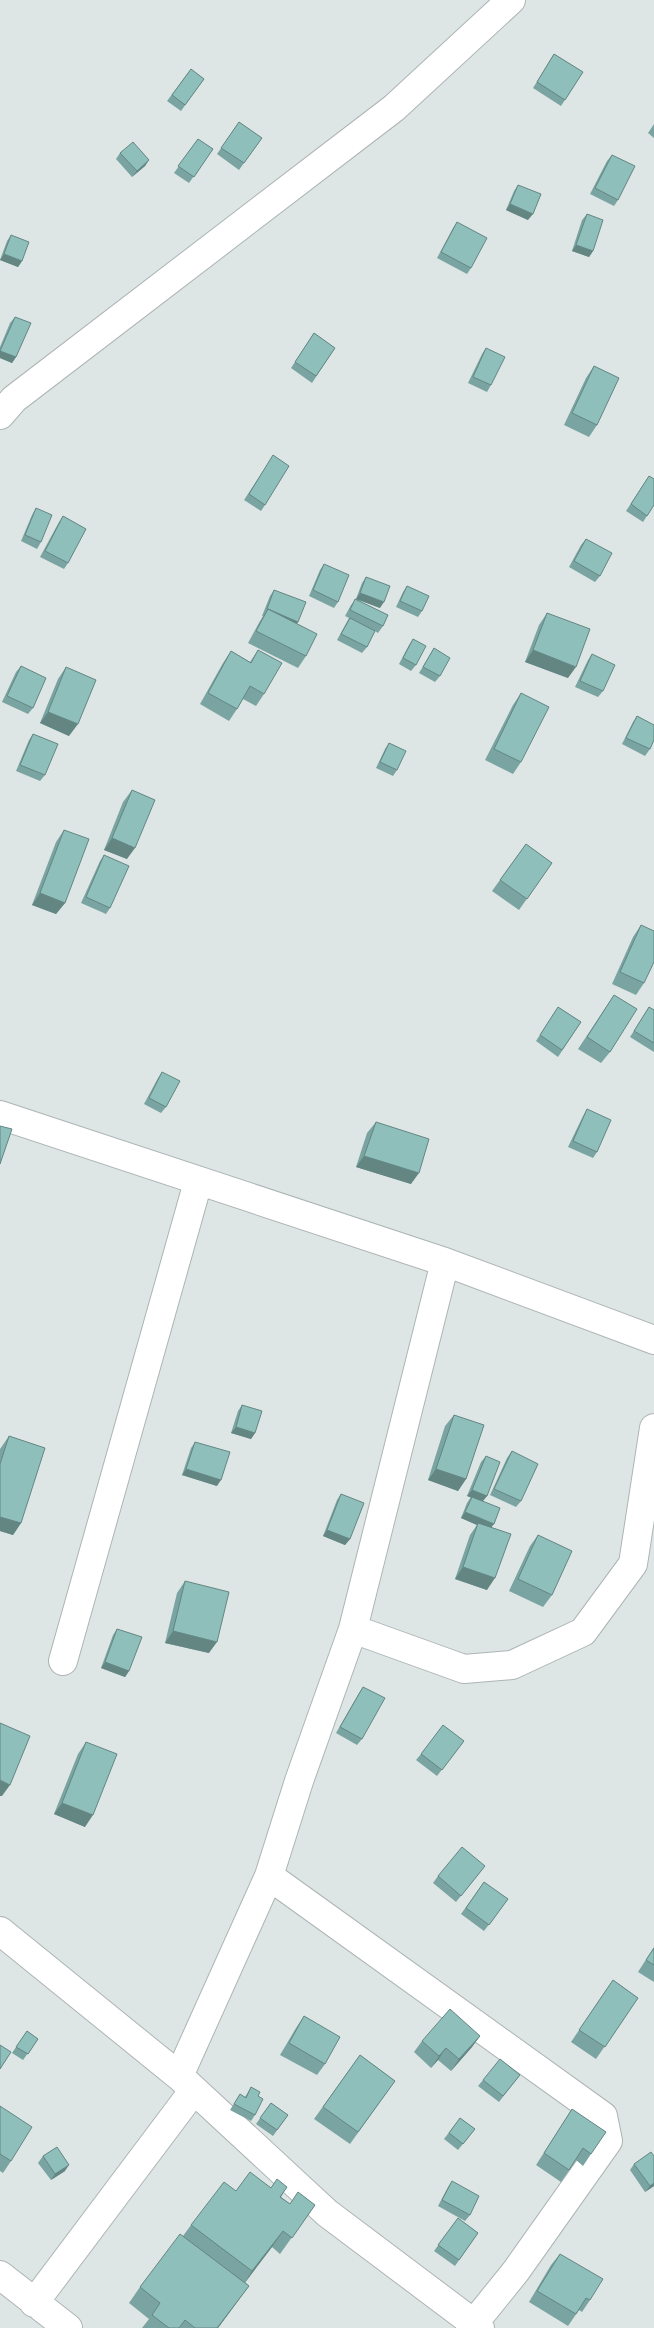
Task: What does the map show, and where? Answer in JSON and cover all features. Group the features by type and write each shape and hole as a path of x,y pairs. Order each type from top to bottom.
{"street":[{"path":"0,415 14,399 394,108 511,0"},
{"path":"0,1115 198,1182 445,1262 654,1340"},
{"path":"63,1661 198,1182"},
{"path":"34,2303 186,2083 269,1876 353,1629 445,1262"},
{"path":"353,1629 464,1669 512,1665 583,1632 644,1567 654,1428"},
{"path":"0,1931 186,2083 327,2213 474,2326 516,2271 608,2141 603,2116 269,1876"},
{"path":"0,2275 68,2328"}],"building":[{"path":"554,54 583,72 565,100 537,82"},
{"path":"191,69 204,79 185,105 172,95"},
{"path":"239,122 262,138 244,163 221,148"},
{"path":"198,139 213,149 194,177 178,166"},
{"path":"133,142 149,160 137,171 120,153"},
{"path":"612,155 635,166 618,200 595,188"},
{"path":"518,185 541,194 533,214 510,204"},
{"path":"587,214 603,220 593,251 576,245"},
{"path":"457,222 487,238 471,268 441,252"},
{"path":"11,235 29,242 22,261 4,254"},
{"path":"15,317 31,323 16,357 0,351"},
{"path":"314,333 335,348 316,376 295,362"},
{"path":"486,348 505,357 491,385 473,377"},
{"path":"594,366 619,378 597,425 572,413"},
{"path":"273,455 289,466 265,505 249,494"},
{"path":"649,476 654,479 654,505 647,516 631,504"},
{"path":"36,508 52,515 41,542 25,535"},
{"path":"63,516 86,529 68,563 45,551"},
{"path":"586,539 612,553 600,576 574,561"},
{"path":"324,564 349,575 338,602 313,590"},
{"path":"366,577 390,586 384,602 360,593"},
{"path":"407,586 429,596 422,611 400,601"},
{"path":"274,590 306,602 298,622 267,609"},
{"path":"355,599 388,615 383,626 350,610"},
{"path":"268,609 317,634 306,656 256,631"},
{"path":"547,613 590,629 576,667 533,650"},
{"path":"350,618 375,631 367,647 341,634"},
{"path":"413,639 426,646 416,665 403,658"},
{"path":"434,648 450,658 440,676 423,667"},
{"path":"258,650 282,663 264,694 250,686 237,709 208,693 231,651 251,663"},
{"path":"592,654 615,665 603,691 580,681"},
{"path":"21,666 46,678 33,708 7,696"},
{"path":"66,667 96,680 78,724 48,712"},
{"path":"521,693 549,707 521,762 494,749"},
{"path":"637,716 654,725 654,740 650,749 626,738"},
{"path":"33,734 58,744 45,775 20,765"},
{"path":"389,743 406,751 397,770 380,762"},
{"path":"132,790 155,800 135,848 112,838"},
{"path":"64,830 89,839 65,903 40,893"},
{"path":"526,844 552,863 527,899 500,880"},
{"path":"104,855 129,866 110,908 86,897"},
{"path":"641,925 654,931 654,962 644,983 620,972"},
{"path":"614,995 637,1009 610,1052 587,1037"},
{"path":"558,1007 581,1022 562,1050 540,1035"},
{"path":"649,1007 654,1010 654,1043 634,1031"},
{"path":"162,1072 180,1081 166,1107 149,1098"},
{"path":"587,1109 611,1120 597,1152 573,1141"},
{"path":"376,1122 429,1139 419,1173 364,1156"},
{"path":"0,1126 12,1129 0,1164"},
{"path":"242,1405 262,1411 255,1433 236,1427"},
{"path":"454,1415 484,1425 466,1479 436,1469"},
{"path":"9,1436 45,1448 21,1523 0,1517 0,1464"},
{"path":"195,1442 230,1452 221,1480 186,1469"},
{"path":"512,1451 538,1464 521,1501 494,1489"},
{"path":"486,1456 500,1462 487,1496 472,1490"},
{"path":"341,1494 364,1503 350,1539 327,1530"},
{"path":"472,1497 500,1508 494,1524 465,1512"},
{"path":"478,1523 511,1534 495,1578 463,1567"},
{"path":"538,1535 572,1551 552,1595 518,1579"},
{"path":"185,1581 229,1592 217,1642 173,1631"},
{"path":"117,1629 142,1637 129,1671 105,1662"},
{"path":"363,1687 385,1698 362,1739 340,1727"},
{"path":"0,1723 30,1736 10,1785 0,1780"},
{"path":"443,1725 464,1741 442,1770 421,1754"},
{"path":"86,1742 117,1754 93,1815 62,1803"},
{"path":"462,1847 485,1866 461,1896 438,1876"},
{"path":"484,1882 508,1899 489,1925 466,1908"},
{"path":"654,1948 654,1965 646,1960"},
{"path":"613,1980 638,1998 605,2047 579,2030"},
{"path":"450,2009 480,2036 459,2059 446,2048 439,2056 422,2041"},
{"path":"304,2016 340,2037 325,2064 289,2043"},
{"path":"27,2031 38,2039 28,2054 16,2047"},
{"path":"0,2045 11,2052 0,2069"},
{"path":"360,2055 395,2081 358,2132 323,2107"},
{"path":"500,2059 520,2075 503,2096 483,2080"},
{"path":"251,2087 260,2092 258,2096 263,2099 255,2115 234,2104 240,2094 246,2098"},
{"path":"271,2103 288,2115 277,2130 260,2118"},
{"path":"0,2106 32,2127 11,2161 0,2154"},
{"path":"572,2109 606,2132 591,2154 583,2148 569,2170 544,2153"},
{"path":"460,2118 475,2129 463,2144 449,2133"},
{"path":"57,2147 69,2165 55,2174 43,2156"},
{"path":"651,2152 654,2156 654,2183 650,2186 634,2164"},
{"path":"250,2172 271,2188 277,2179 287,2187 280,2197 290,2204 298,2192 315,2205 292,2238 283,2231 252,2271 191,2225 224,2182 236,2191"},
{"path":"452,2181 479,2196 470,2215 442,2200"},
{"path":"458,2218 478,2233 459,2260 438,2245"},
{"path":"180,2234 249,2286 217,2328 195,2328 185,2320 179,2328 169,2328 152,2315 160,2303 140,2287"},
{"path":"560,2254 603,2279 590,2300 586,2298 576,2314 537,2291"}]}
